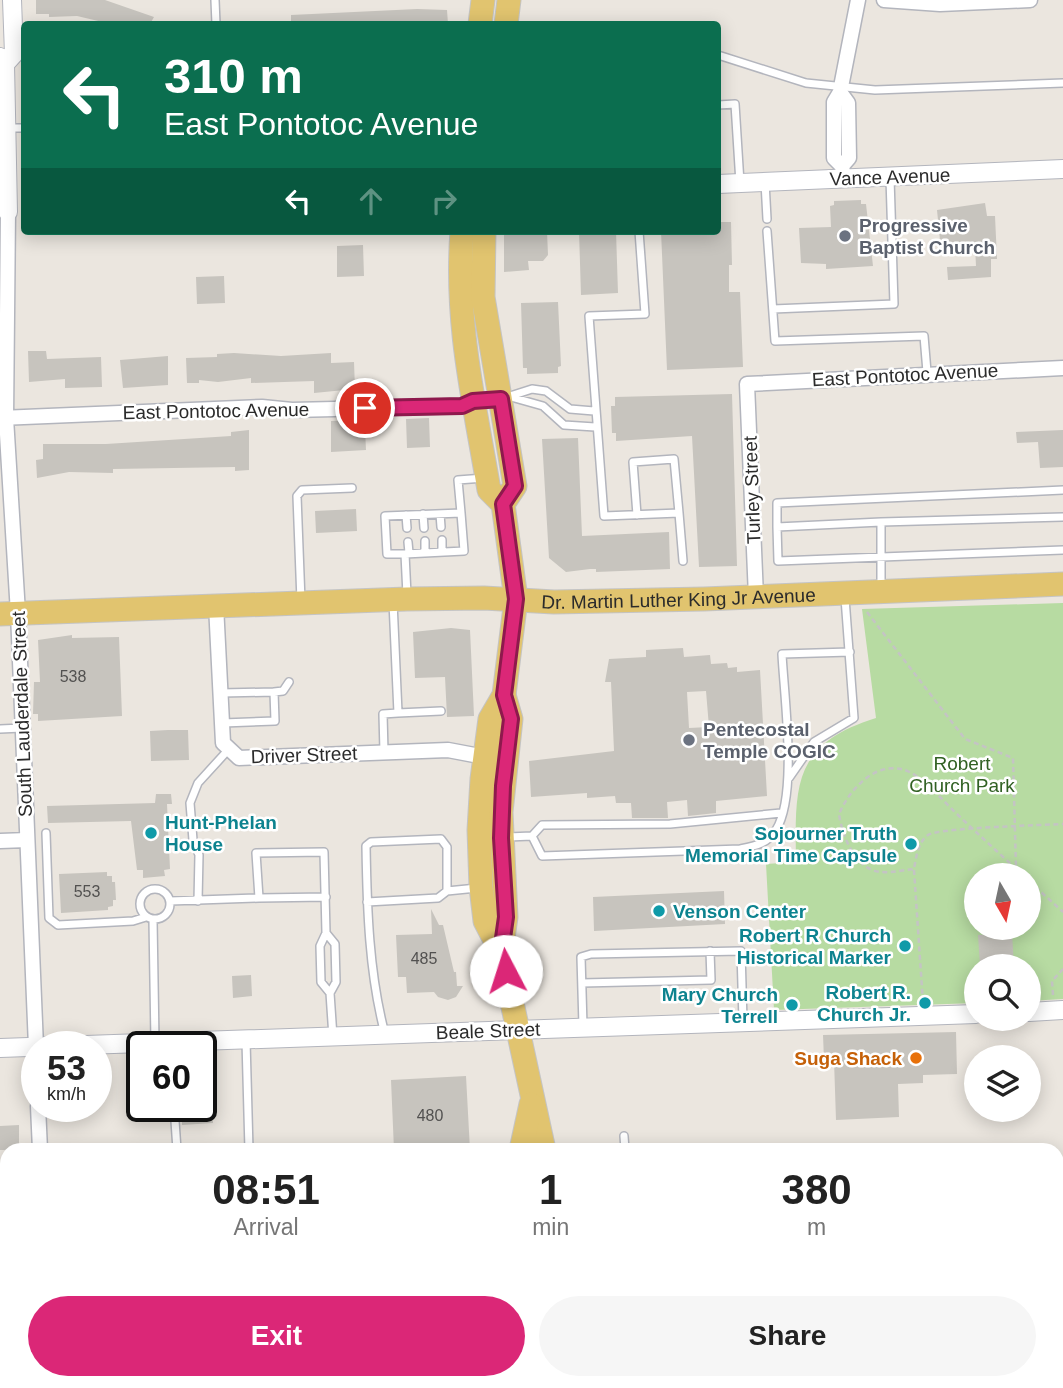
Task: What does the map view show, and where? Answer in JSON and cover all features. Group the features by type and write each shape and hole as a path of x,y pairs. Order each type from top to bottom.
{"main road":[{"path":"480,21 483,0"},
{"path":"506,21 509,0"},
{"path":"462,235 459,300 473,401 489,490 503,504 516,599 504,695 490,719 485,757 479,831 481,887 485,921 501,952 543,1143"},
{"path":"484,235 483,297 506,398 515,486 503,504"},
{"name":"Dr. Martin Luther King Jr Avenue","path":"9,613 400,599 516,599 554,603 1063,584"},
{"path":"501,952 506,917 501,838 503,786 511,719 504,695"},
{"path":"522,1143 533,1094"}],"street":[{"name":"South Lauderdale Street","path":"12,0 14,54 2,62 17,128 3,418 9,613 23,728 35,1031"},
{"path":"843,172 849,158 848,103 841,90 858,0"},
{"path":"884,0 940,5 1030,0"},
{"name":"Vance Avenue","path":"721,184 765,182 843,172 890,177 1063,169"},
{"name":"East Pontotoc Avenue","path":"747,384 927,372 1063,368"},
{"name":"Turley Street","path":"747,384 756,597"},
{"name":"East Pontotoc Avenue","path":"3,418 262,407 292,410 449,406 473,401"},
{"name":"Driver Street","path":"216,605 223,743 239,758 448,750 485,757"},
{"path":"0,841 27,840"},
{"path":"1041,1010 1058,1003"},
{"path":"1041,1014 1063,1022"},
{"name":"Beale Street","path":"217,1041 964,1015"},
{"name":"Beale Street","path":"0,1048 21,1047"},
{"path":"39,1122 40,1143"}],"lane":[{"path":"215,0 216,21"},
{"path":"721,56 806,83 841,90 1063,83"},
{"path":"721,105 735,104 740,183"},
{"path":"773,309 894,304 890,177"},
{"path":"765,182 767,219"},
{"path":"767,231 775,341 924,336 927,372"},
{"path":"639,235 645,314 589,316 595,427 604,516 679,513"},
{"path":"473,401 506,398 532,389 546,391 570,409 594,411"},
{"path":"506,398 542,406 564,425 595,427"},
{"path":"637,515 633,462 674,460 683,561"},
{"path":"461,513 385,516 387,554 464,551 461,513 458,480 486,477"},
{"path":"301,602 297,496 302,490 352,488"},
{"path":"1063,490 777,503 778,561 1063,550"},
{"path":"440,513 441,527"},
{"path":"423,514 424,528"},
{"path":"407,515 407,528"},
{"path":"777,527 1063,517"},
{"path":"881,522 881,592"},
{"path":"442,540 442,552"},
{"path":"425,541 425,553"},
{"path":"398,713 400,599 408,542"},
{"path":"789,778 814,743 854,718 845,593"},
{"path":"532,836 542,856 740,849 762,844 777,828 789,778 782,654 850,652"},
{"path":"222,693 284,691 289,682"},
{"path":"223,723 275,721 274,692"},
{"path":"384,752 383,714 441,711"},
{"path":"0,729 23,728"},
{"path":"198,901 199,855 193,840 190,803 198,783 229,749"},
{"path":"501,838 532,836 542,825 670,824 781,813"},
{"path":"46,832 49,918 58,925 149,918 167,914 170,901"},
{"path":"385,1034 379,1012 367,902 366,846 371,842 441,839 447,847 447,891"},
{"path":"259,898 256,853 324,852 326,933 320,946 321,982 330,993"},
{"path":"367,902 438,898 447,891 481,887"},
{"path":"164,1031 149,918 139,902 148,890 162,891 170,901"},
{"path":"170,901 326,897"},
{"path":"326,933 335,944 336,982 330,993 333,1037"},
{"path":"582,983 711,980 710,951"},
{"path":"583,1028 581,957 591,954 741,951 743,1022"},
{"path":"321,963 335,962"},
{"path":"246,1040 249,1143"},
{"path":"175,1122 177,1143"},
{"path":"624,1136 624,1143"}],"path":[{"path":"867,612 965,740 1013,758 1016,863"},
{"path":"914,869 879,872 869,869 848,845 841,830 839,814 845,800 873,772 902,770 915,775 1010,863"},
{"path":"924,1017 914,869 920,846 929,834 956,828 974,830 1063,824"},
{"path":"1041,892 1063,912"},
{"path":"1058,1003 1052,981 1063,969"}],"green space":[{"name":"Robert Church Park","path":"1063,603 1063,999 1041,1000 1041,954 964,954 964,1003 774,1010 766,864 796,862 796,811 799,790 804,771 814,755 828,741 848,729 876,718 862,609"}],"building":[{"path":"36,0 105,0 154,17 152,21 98,21 77,16 49,17 49,14 36,14"},
{"path":"447,10 448,21 291,21 291,15"},
{"path":"861,200 861,204 866,204 873,266 826,269 826,264 801,263 799,228 831,227 830,206 834,205 834,201"},
{"path":"985,203 987,216 995,216 997,259 991,259 991,277 948,280 947,267 976,266 975,245 951,245 951,249 941,250 937,210"},
{"path":"721,222 731,222 732,265 729,265 729,292 740,292 743,367 667,370 661,235 721,235"},
{"path":"504,235 547,235 548,255 543,261 528,261 529,270 504,272"},
{"path":"579,235 616,235 618,293 581,295"},
{"path":"363,245 364,276 337,277 337,246"},
{"path":"224,276 225,303 197,304 196,277"},
{"path":"558,302 561,366 558,367 558,373 527,374 527,368 523,368 521,303"},
{"path":"28,351 46,351 47,359 101,357 102,387 65,388 65,379 29,382"},
{"path":"331,353 331,363 354,362 355,389 314,393 314,381 251,383 251,378 187,383 186,358 217,357 217,354 281,356"},
{"path":"168,356 168,385 123,388 120,360"},
{"path":"732,394 737,566 699,567 692,436 616,441 616,433 612,433 611,406 615,406 615,397"},
{"path":"429,418 430,447 407,448 406,419"},
{"path":"358,420 365,429 366,450 331,452 331,421"},
{"path":"249,430 249,470 235,471 235,467 113,469 113,473 69,472 37,478 36,460 43,459 43,444 106,444 231,436 231,432"},
{"path":"1063,430 1063,467 1040,468 1038,442 1017,443 1016,432"},
{"path":"578,438 582,536 669,532 670,569 596,572 596,569 590,569 566,572 549,558 542,439"},
{"path":"356,509 357,531 316,533 315,511"},
{"path":"451,628 470,630 474,716 447,717 445,677 415,678 413,632"},
{"path":"72,635 72,638 119,637 122,716 38,721 38,714 33,714 34,682 40,682 38,640"},
{"name":"Pentecostal Temple COGIC","path":"683,648 684,657 710,655 711,664 727,663 728,668 737,667 737,672 760,670 767,796 716,801 716,813 688,816 687,800 667,802 668,818 632,818 631,803 616,803 615,796 587,798 587,793 531,797 529,761 614,751 611,682 605,682 609,659 646,657 646,650","holes":["706,691 709,727 689,728 687,692"]},
{"path":"188,730 189,760 151,761 150,731"},
{"name":"Hunt-Phelan House","path":"156,794 171,794 172,804 167,804 170,869 164,870 165,876 143,878 143,870 137,870 131,821 48,823 47,806 155,803"},
{"path":"107,872 107,876 112,876 112,882 115,882 116,900 113,900 113,906 108,907 108,910 61,913 59,874"},
{"name":"Venson Center","path":"724,891 725,924 594,931 593,897"},
{"path":"431,909 439,925 443,925 456,972 457,986 463,986 456,997 448,1000 438,997 434,992 407,993 406,977 398,977 396,935 432,934"},
{"path":"978,940 1012,940 1013,954 979,954"},
{"path":"251,975 252,996 233,998 232,976"},
{"path":"956,1032 957,1074 923,1075 923,1083 898,1084 899,1117 836,1120 834,1060 824,1060 823,1035"},
{"path":"466,1076 470,1143 394,1143 391,1080"},
{"path":"182,1122 213,1122 213,1123 182,1125"},
{"path":"19,1125 19,1143 0,1143 0,1126"}],"place":[{"name":"Progressive Baptist Church","path":"845,236"},
{"name":"Pentecostal Temple COGIC","path":"689,740"},
{"name":"Hunt-Phelan House","path":"151,833"},
{"name":"Sojourner Truth Memorial Time Capsule","path":"911,844"},
{"name":"Venson Center","path":"659,911"},
{"name":"Robert R Church Historical Marker","path":"905,946"},
{"name":"Robert R. Church Jr.","path":"925,1003"},
{"name":"Mary Church Terrell","path":"792,1005"},
{"name":"Suga Shack","path":"916,1058"}],"route":[{"path":"365,408 462,406 473,401 501,399 515,486 503,504 516,599 504,695 511,719 503,786 501,838 506,917 501,952 506,971"}]}
